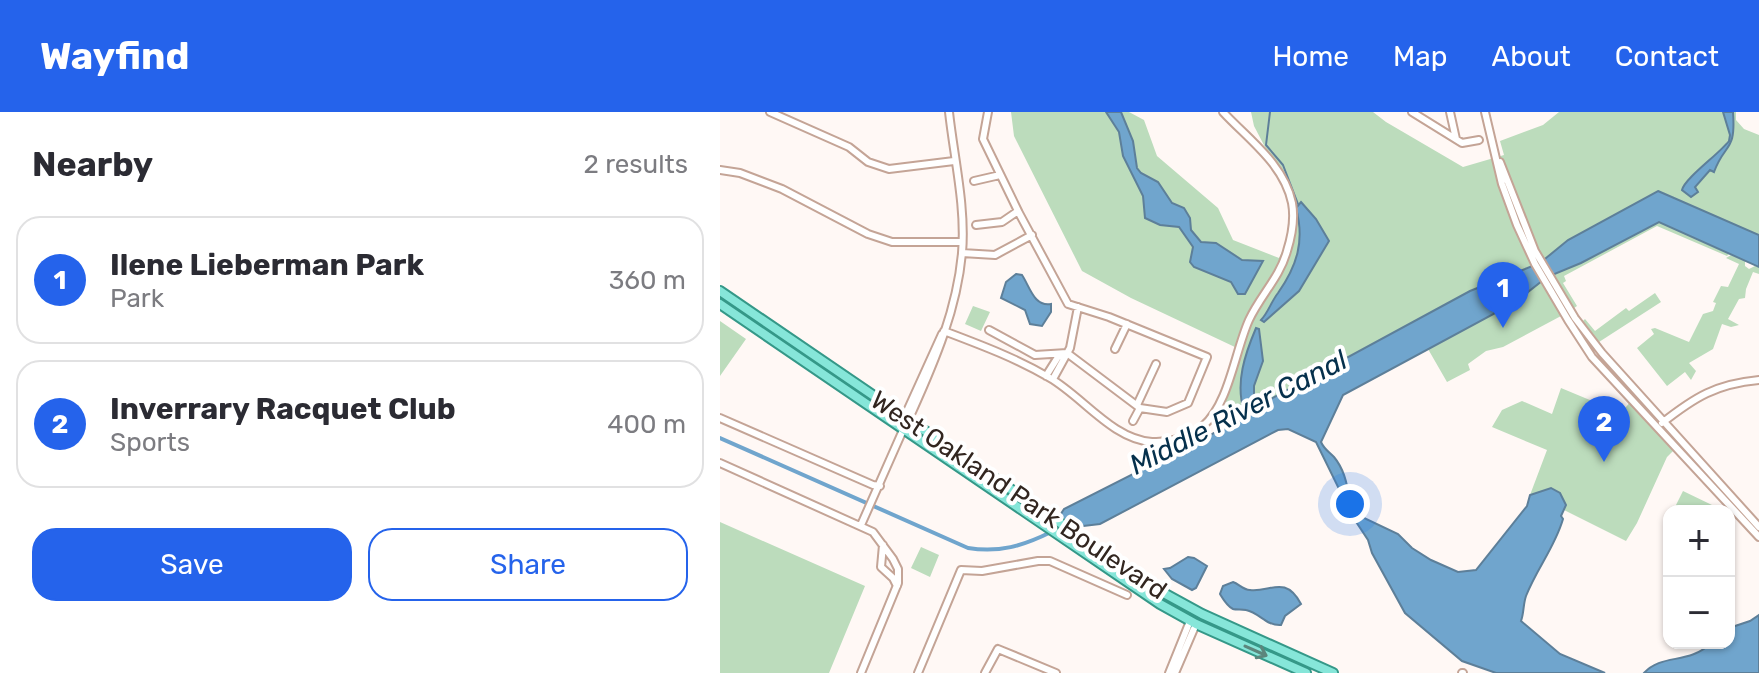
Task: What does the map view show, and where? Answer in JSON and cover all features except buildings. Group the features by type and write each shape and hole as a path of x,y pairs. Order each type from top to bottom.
{"main road":[{"name":"West Oakland Park Boulevard","path":"720,291 1000,482 1049,517 1104,567 1150,598 1193,623 1306,673"},
{"path":"720,302 734,300"},
{"name":"West Oakland Park Boulevard","path":"720,302 1039,522 1064,533 1184,606 1316,669"},
{"path":"793,354 806,356 812,353"},
{"path":"803,361 823,361"},
{"path":"981,483 995,485 1000,482"},
{"path":"1296,668 1330,672"}],"street":[{"path":"770,112 849,147 868,162 889,169 954,161"},
{"path":"861,525 903,430 927,364 944,331 962,253 949,112"},
{"path":"988,112 983,139 1068,304 1207,357 1188,403 1167,412 1138,406 1067,353 1035,355 989,330"},
{"path":"944,331 1004,354 1050,377 1125,433 1138,439 1152,442 1176,440 1203,426 1221,401 1250,318 1287,254 1293,214 1283,180 1265,153 1223,112"},
{"path":"1229,119 1235,112"},
{"path":"1412,112 1462,143 1479,140"},
{"path":"1450,112 1456,139"},
{"path":"1487,112 1502,184 1546,279 1660,424 1759,537"},
{"path":"1439,128 1452,123"},
{"path":"720,170 740,173 782,189 868,234 892,242 962,242"},
{"path":"974,181 1000,175"},
{"path":"976,225 1002,222 1018,211"},
{"path":"962,253 1002,253 1032,235"},
{"path":"1050,377 1067,353 1078,307"},
{"path":"1115,349 1127,324"},
{"path":"1133,421 1156,364"},
{"path":"1660,424 1713,388 1759,380"},
{"path":"720,418 880,486"},
{"path":"1660,424 1759,527"},
{"path":"720,463 861,525 873,532 883,545 899,576 861,673"},
{"path":"883,545 881,567 897,586"},
{"path":"882,559 888,570 896,565"},
{"path":"918,673 961,570 982,571 1043,560 1127,595"},
{"path":"1097,581 1104,567"},
{"path":"1172,673 1193,623"},
{"path":"985,673 998,649 1053,672"}],"green space":[{"path":"1011,112 1129,112 1144,120 1157,156 1218,208 1233,240 1279,258 1288,239 1293,201 1254,126 1251,112 1373,112 1463,167 1504,155 1500,141 1543,125 1559,112 1736,112 1736,120 1744,129 1759,135 1759,235 1658,191 1568,240 1548,259 1470,291 1260,402 1226,427 1222,419 1237,348 1082,271 1014,136"},
{"path":"1659,222 1729,254 1727,256 1657,226 1564,276 1566,281 1563,283 1577,306 1574,308 1554,274"},
{"path":"1731,255 1745,261 1749,269 1759,267 1759,274 1753,272 1745,298 1739,299 1728,319 1739,325 1731,327 1722,324 1713,349 1689,363 1696,371 1691,380 1685,372 1667,386 1637,348 1654,334 1651,329 1655,328 1689,342 1703,314 1713,311 1716,303 1713,302 1721,286 1728,287 1739,264 1726,258"},
{"path":"1540,280 1561,316 1503,347 1486,351 1468,364 1470,370 1447,382 1428,349 1514,303"},
{"path":"1655,293 1661,302 1599,342 1583,321 1585,319 1595,331 1626,308 1629,311"},
{"path":"973,306 990,312 981,331 965,324"},
{"path":"720,321 746,339 720,376"},
{"path":"1561,388 1621,413 1631,401 1674,450 1667,457 1626,541 1564,510 1566,505 1551,488 1530,495 1547,450 1492,427 1502,410 1522,401 1552,414"},
{"path":"1683,491 1712,505 1676,505"},
{"path":"720,522 865,586 829,673 720,673"},
{"path":"921,547 939,555 930,577 911,568"}],"water":[{"path":"1106,112 1121,112 1133,141 1137,168 1158,182 1172,203 1184,208 1190,218 1191,230 1201,242 1216,243 1242,260 1263,261 1245,294 1238,294 1231,282 1194,267 1190,262 1193,247 1179,227 1160,225 1145,218 1143,196 1123,156 1119,132"},
{"path":"1723,112 1733,112 1731,141 1714,172 1710,170 1695,187 1698,192 1691,197 1682,190 1684,185 1729,141"},
{"path":"1658,191 1759,235 1759,267 1659,222 1581,263 1547,277 1514,303 1343,395 1321,442 1340,467 1349,501 1357,506 1364,518 1398,534 1412,548 1458,572 1476,570 1527,506 1530,495 1551,488 1560,493 1566,505 1561,516 1563,519 1526,596 1521,621 1560,654 1605,673 1496,673 1462,661 1405,613 1368,540 1345,505 1316,442 1288,429 1278,430 1100,524 1075,527 1059,517 1064,509 1226,427 1244,411 1241,379 1256,328 1259,329 1263,361 1254,386 1254,399 1267,401 1470,291 1540,263 1568,240"},
{"path":"1301,202 1329,241 1299,291 1264,322 1261,320 1285,283 1298,253 1300,231 1296,208"},
{"path":"1016,274 1022,275 1036,299 1051,304 1051,312 1042,326 1030,324 1025,310 1001,298 1006,282"},
{"path":"1188,557 1207,566 1192,590 1172,579 1164,569"},
{"path":"1233,582 1250,590 1283,587 1295,595 1301,604 1285,616 1281,625 1271,624 1251,612 1233,609 1227,604 1220,594 1223,586"},
{"path":"1759,615 1759,673 1644,673 1659,663 1704,649 1735,649 1735,626"}],"waterway":[{"path":"1270,112 1266,145 1283,165 1298,204"},
{"name":"Middle River Canal","path":"720,438 968,548 990,550 1011,547 1051,532"}],"place":[{"name":"Ilene Lieberman Park","path":"1503,328"},
{"name":"Inverrary Racquet Club","path":"1604,462"}]}
